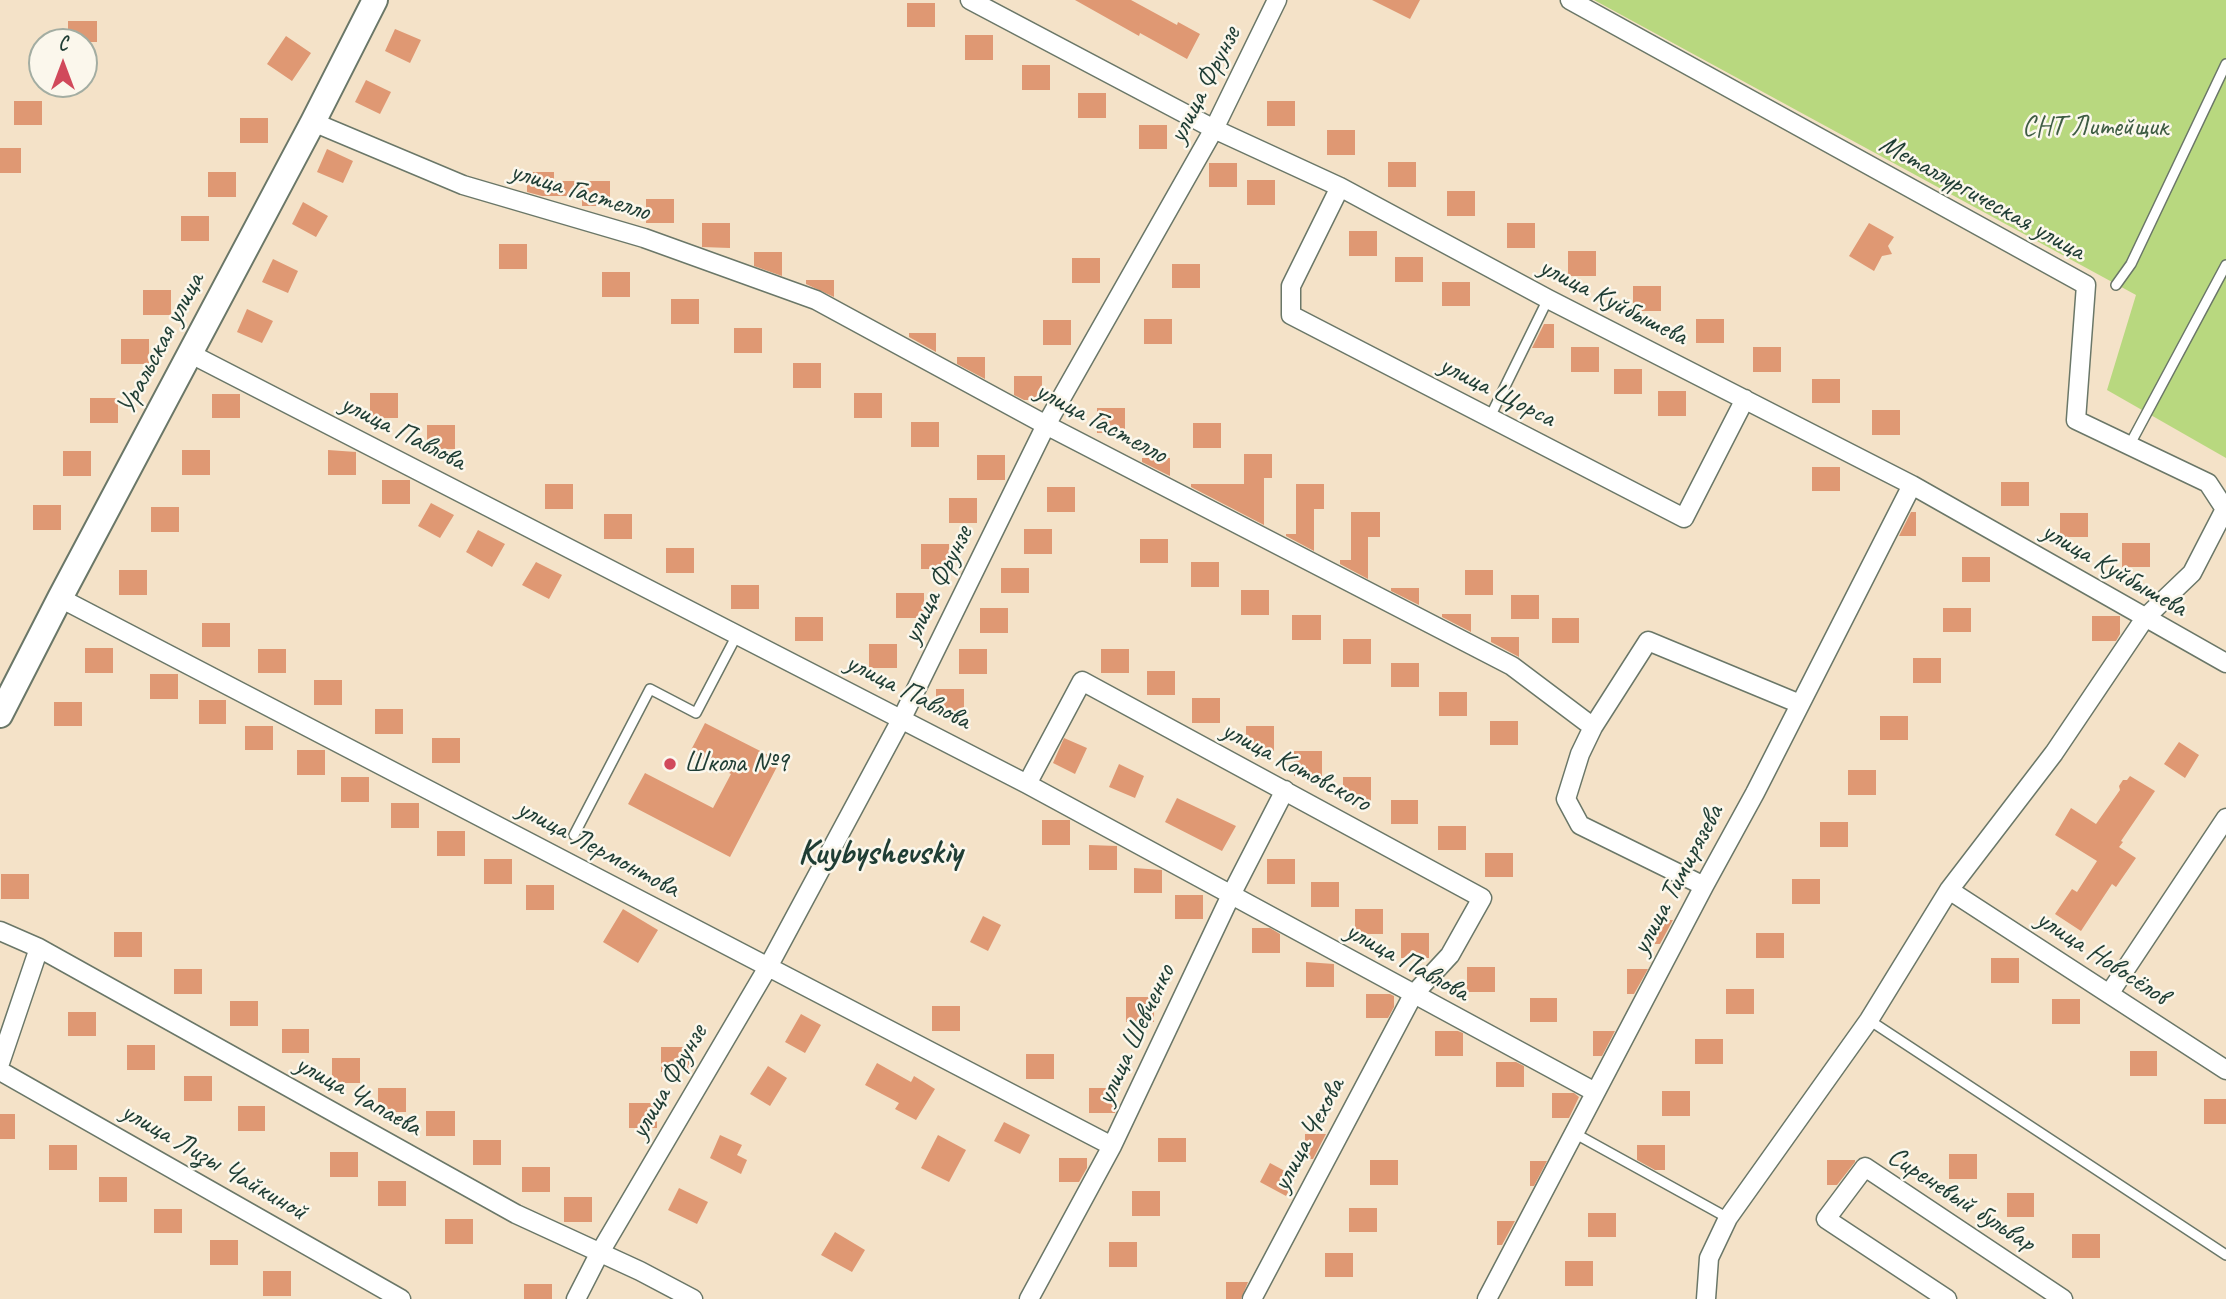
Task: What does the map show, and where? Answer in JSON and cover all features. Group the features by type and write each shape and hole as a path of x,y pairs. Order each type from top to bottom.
{"street":[{"name":"Уральская улица","path":"3,705 313,122 374,0"},
{"name":"улица Куйбышева","path":"970,0 1214,129 1340,187 1548,299 1912,485 2226,663"},
{"name":"улица Фрунзе","path":"576,1299 599,1254 768,967 902,718 1046,425 1214,129 1277,0"},
{"name":"Металлургическая улица","path":"1570,0 2086,285 2076,420 2208,483 2225,509 2192,573 2145,618"},
{"name":"улица Гастелло","path":"313,122 463,185 644,238 816,300 1046,425 1511,666 1593,727"},
{"name":"улица Щорса","path":"1340,187 1291,286 1291,315 1684,518 1745,399"},
{"name":"улица Павлова","path":"189,353 902,718 1595,1092"},
{"name":"улица Тимирязева","path":"1487,1299 1755,793 1912,485"},
{"name":"улица Лермонтова","path":"60,598 1112,1146"},
{"path":"1706,1299 1709,1258 1728,1218 1869,1020 1950,890 2054,753 2145,618"},
{"path":"1704,886 1580,825 1566,799 1580,754 1593,727 1648,642 1800,704"},
{"name":"улица Котовского","path":"1027,784 1082,681 1482,898 1450,955 1413,995"},
{"name":"улица Шевченко","path":"1029,1299 1112,1146 1231,895 1285,790"},
{"path":"2109,994 2226,818"},
{"name":"улица Новосёлов","path":"1950,890 2226,1070"},
{"name":"улица Чапаева","path":"0,931 38,948 516,1214 640,1271 693,1299"},
{"path":"0,1063 38,948"},
{"name":"улица Чехова","path":"1252,1299 1413,995"},
{"name":"улица Лизы Чайкиной","path":"0,1070 401,1299"},
{"name":"Сиреневый бульвар","path":"1947,1299 1826,1219 1865,1167 2063,1299"}],"lane":[{"path":"2116,285 2131,264 2226,64"},
{"path":"2129,446 2226,265"},
{"path":"1490,417 1548,299"},
{"path":"574,835 650,689 696,713 738,633"},
{"path":"1869,1020 2226,1255"},
{"path":"1574,1133 1728,1218"}],"green space":[{"name":"СНТ Литейщик","path":"1594,0 2226,0 2226,458 2107,390 2136,295"}],"building":[{"path":"1075,0 1131,0 1200,34 1187,59"},
{"path":"1372,0 1420,0 1410,19"},
{"path":"907,3 935,3 935,27 907,27"},
{"path":"68,21 97,21 97,28 68,28"},
{"path":"395,29 421,40 410,63 385,51"},
{"path":"965,35 993,35 993,60 965,60"},
{"path":"286,36 311,53 292,81 267,64"},
{"path":"1022,65 1050,65 1050,90 1022,90"},
{"path":"366,80 391,92 380,114 355,102"},
{"path":"1078,93 1106,93 1106,118 1078,118"},
{"path":"14,101 42,101 42,125 14,125"},
{"path":"1267,101 1295,101 1295,126 1267,126"},
{"path":"240,118 268,118 268,143 240,143"},
{"path":"1139,125 1167,125 1167,149 1139,149"},
{"path":"1327,130 1355,130 1355,155 1327,155"},
{"path":"0,148 21,148 21,173 0,173"},
{"path":"327,149 353,161 343,183 317,172"},
{"path":"1388,162 1416,162 1416,187 1388,187"},
{"path":"1209,163 1237,163 1237,187 1209,187"},
{"path":"208,172 236,172 236,197 208,197"},
{"path":"527,172 554,172 554,181 610,181 610,206 582,206 582,196 542,196 527,192"},
{"path":"1247,180 1275,180 1275,205 1247,205"},
{"path":"1447,191 1475,191 1475,216 1447,216"},
{"path":"646,199 674,199 674,223 646,223"},
{"path":"303,202 328,216 316,237 292,224"},
{"path":"181,216 209,216 209,241 181,241"},
{"path":"702,223 730,223 730,248 702,247"},
{"path":"1507,223 1535,223 1535,248 1507,248"},
{"path":"1869,223 1894,237 1888,246 1892,254 1882,256 1874,271 1849,256"},
{"path":"1349,231 1377,231 1377,256 1349,256"},
{"path":"499,244 527,244 527,269 499,269"},
{"path":"1568,251 1596,251 1596,276 1568,276"},
{"path":"754,252 782,252 782,276 754,266"},
{"path":"1395,257 1423,257 1423,282 1395,282"},
{"path":"1072,258 1100,258 1100,283 1072,283"},
{"path":"273,259 298,271 288,293 262,282"},
{"path":"1172,264 1200,264 1200,288 1172,288"},
{"path":"602,272 630,272 630,297 602,297"},
{"path":"806,280 834,280 834,297 806,284"},
{"path":"1442,282 1470,282 1470,306 1442,306"},
{"path":"1633,286 1661,286 1661,311 1633,311"},
{"path":"143,290 171,290 171,315 143,315"},
{"path":"671,299 699,299 699,324 671,324"},
{"path":"247,309 273,321 262,343 237,332"},
{"path":"1144,319 1172,319 1172,344 1144,344"},
{"path":"1696,319 1724,319 1724,343 1696,343"},
{"path":"1043,320 1071,320 1071,345 1043,345"},
{"path":"1544,324 1554,324 1554,348 1532,348"},
{"path":"734,328 762,328 762,353 734,353"},
{"path":"909,333 936,333 936,352 909,337"},
{"path":"121,339 149,339 149,364 121,364"},
{"path":"1571,347 1599,347 1599,372 1571,372"},
{"path":"1753,347 1781,347 1781,372 1753,372"},
{"path":"957,357 985,357 985,379 957,364"},
{"path":"793,363 821,363 821,388 793,388"},
{"path":"1614,369 1642,369 1642,394 1614,394"},
{"path":"1014,376 1042,376 1042,400 1024,400 1014,395"},
{"path":"1812,379 1840,379 1840,403 1812,403"},
{"path":"1658,391 1686,391 1686,416 1658,416"},
{"path":"370,393 398,393 398,418 370,418"},
{"path":"854,393 882,393 882,418 854,418"},
{"path":"212,394 240,394 240,418 212,418"},
{"path":"90,398 118,398 118,423 90,423"},
{"path":"1097,408 1125,408 1125,433 1097,433"},
{"path":"1872,410 1900,410 1900,435 1872,435"},
{"path":"911,422 939,422 939,447 911,447"},
{"path":"1193,423 1221,423 1221,448 1193,448"},
{"path":"427,425 455,425 455,449 427,449"},
{"path":"182,450 210,450 210,475 182,475"},
{"path":"328,450 356,452 356,475 328,475"},
{"path":"63,451 91,451 91,476 63,476"},
{"path":"1244,454 1272,454 1272,478 1264,478 1264,525 1191,487 1191,484 1244,484"},
{"path":"977,455 1005,455 1005,480 977,480"},
{"path":"1142,458 1170,458 1170,476 1142,462"},
{"path":"1812,467 1840,467 1840,491 1812,491"},
{"path":"382,480 410,480 410,504 382,504"},
{"path":"2001,482 2029,482 2029,506 2001,506"},
{"path":"545,484 573,484 573,509 545,509"},
{"path":"1296,484 1324,484 1324,509 1314,509 1314,551 1286,536 1296,534"},
{"path":"1047,487 1075,487 1075,512 1047,512"},
{"path":"949,498 977,498 977,523 949,523"},
{"path":"431,503 454,515 440,538 418,526"},
{"path":"33,505 61,505 61,530 33,530"},
{"path":"151,507 179,507 179,532 151,532"},
{"path":"1351,512 1380,512 1380,537 1368,537 1368,579 1340,564 1340,560 1351,560"},
{"path":"1911,512 1916,512 1916,536 1899,536"},
{"path":"2060,513 2088,513 2088,537 2060,537"},
{"path":"604,514 632,514 632,539 604,539"},
{"path":"1024,529 1052,529 1052,554 1024,554"},
{"path":"478,530 505,544 492,567 466,552"},
{"path":"1140,539 1168,539 1168,563 1140,563"},
{"path":"2122,543 2150,543 2150,567 2122,567"},
{"path":"921,544 949,544 949,569 921,569"},
{"path":"666,548 694,548 694,573 666,573"},
{"path":"1962,557 1990,557 1990,582 1962,582"},
{"path":"536,562 562,575 549,599 522,585"},
{"path":"1191,562 1219,562 1219,587 1191,587"},
{"path":"1001,568 1029,568 1029,593 1001,593"},
{"path":"119,570 147,570 147,595 119,595"},
{"path":"1465,570 1493,570 1493,595 1465,595"},
{"path":"731,585 759,585 759,609 731,609"},
{"path":"1391,588 1419,588 1419,605 1391,591"},
{"path":"1241,590 1269,590 1269,615 1241,615"},
{"path":"896,593 924,593 924,618 896,618"},
{"path":"1511,595 1539,595 1539,619 1511,619"},
{"path":"980,608 1008,608 1008,633 980,633"},
{"path":"1943,608 1971,608 1971,632 1943,632"},
{"path":"1442,614 1471,614 1471,632 1442,617"},
{"path":"1292,615 1321,615 1321,640 1292,640"},
{"path":"2092,616 2120,616 2120,634 2116,641 2092,641"},
{"path":"795,617 823,617 823,641 795,641"},
{"path":"1552,618 1579,618 1579,643 1552,643"},
{"path":"202,623 230,623 230,647 202,647"},
{"path":"1491,637 1519,637 1519,657 1491,642"},
{"path":"1343,639 1371,639 1371,664 1343,664"},
{"path":"869,644 897,644 897,668 869,668"},
{"path":"85,648 113,648 113,673 85,673"},
{"path":"258,649 286,649 286,673 258,673"},
{"path":"959,649 987,649 987,674 959,674"},
{"path":"1101,649 1129,649 1129,673 1101,673"},
{"path":"1913,658 1941,658 1941,683 1913,683"},
{"path":"1391,663 1419,663 1419,687 1391,687"},
{"path":"1147,671 1175,671 1175,695 1147,695"},
{"path":"150,674 178,674 178,699 150,699"},
{"path":"314,680 342,680 342,705 314,705"},
{"path":"936,689 964,689 964,714 936,714"},
{"path":"1439,692 1467,692 1467,716 1439,716"},
{"path":"1192,698 1220,698 1220,723 1192,723"},
{"path":"199,700 226,700 226,724 199,724"},
{"path":"54,702 82,702 82,726 54,726"},
{"path":"375,709 403,709 403,734 375,734"},
{"path":"1880,716 1908,716 1908,740 1880,740"},
{"path":"1490,721 1518,721 1518,745 1490,745"},
{"path":"705,723 780,761 730,857 628,804 645,773 713,808 731,774 690,752"},
{"path":"245,726 273,726 273,750 245,750"},
{"path":"1246,726 1274,726 1274,751 1246,751"},
{"path":"432,738 460,738 460,763 432,763"},
{"path":"1064,738 1087,748 1075,774 1053,763"},
{"path":"2179,742 2199,755 2185,778 2164,764"},
{"path":"297,750 325,750 325,775 297,775"},
{"path":"1294,751 1322,751 1322,776 1294,776"},
{"path":"1119,764 1144,776 1135,798 1109,787"},
{"path":"1848,770 1876,770 1876,795 1848,795"},
{"path":"2130,776 2155,791 2119,847 2136,858 2116,887 2112,884 2081,931 2055,914 2072,889 2077,892 2097,861 2055,835 2071,808 2096,824 2120,790 2119,786 2123,780"},
{"path":"341,777 369,777 369,802 341,802"},
{"path":"1343,777 1371,777 1371,802 1343,802"},
{"path":"1177,798 1236,826 1222,851 1165,822"},
{"path":"1391,800 1418,800 1418,824 1391,824"},
{"path":"391,803 419,803 419,828 391,828"},
{"path":"1042,820 1070,820 1070,845 1042,845"},
{"path":"1820,822 1848,822 1848,847 1820,847"},
{"path":"1438,826 1466,826 1466,850 1438,850"},
{"path":"437,831 465,831 465,856 437,856"},
{"path":"1089,845 1117,846 1117,870 1089,870"},
{"path":"1485,853 1513,853 1513,877 1485,877"},
{"path":"484,859 512,859 512,884 484,884"},
{"path":"1267,859 1295,859 1295,884 1267,884"},
{"path":"1134,868 1162,870 1162,893 1134,893"},
{"path":"1,874 29,874 29,899 1,899"},
{"path":"1792,879 1820,879 1820,904 1792,904"},
{"path":"1311,882 1339,882 1339,907 1311,907"},
{"path":"526,885 554,885 554,910 526,910"},
{"path":"1175,895 1203,895 1203,919 1175,919"},
{"path":"623,909 658,930 638,963 603,942"},
{"path":"1355,909 1383,909 1383,934 1355,934"},
{"path":"983,916 1001,925 988,951 970,942"},
{"path":"1655,920 1673,920 1660,944 1655,944"},
{"path":"1252,928 1270,928 1280,934 1280,953 1252,953"},
{"path":"114,932 142,932 142,957 114,957"},
{"path":"1401,933 1429,933 1429,958 1401,958"},
{"path":"1756,933 1784,933 1784,958 1756,958"},
{"path":"1991,958 2019,958 2019,983 1991,983"},
{"path":"1306,962 1334,964 1334,987 1306,987"},
{"path":"1467,967 1495,967 1495,992 1467,992"},
{"path":"174,969 202,969 202,994 174,994"},
{"path":"1627,969 1648,969 1634,994 1627,994"},
{"path":"1726,989 1754,989 1754,1014 1726,1014"},
{"path":"1366,994 1394,996 1394,1007 1388,1018 1366,1018"},
{"path":"1126,997 1154,997 1154,1022 1126,1022"},
{"path":"1530,998 1557,998 1557,1022 1530,1022"},
{"path":"2052,999 2080,999 2080,1024 2052,1024"},
{"path":"230,1001 258,1001 258,1026 230,1026"},
{"path":"932,1006 960,1006 960,1031 932,1031"},
{"path":"68,1012 96,1012 96,1036 68,1036"},
{"path":"801,1014 821,1025 805,1053 785,1042"},
{"path":"282,1029 309,1029 309,1053 282,1053"},
{"path":"1435,1031 1463,1033 1463,1056 1435,1056"},
{"path":"1593,1031 1615,1031 1602,1056 1593,1056"},
{"path":"1695,1039 1723,1039 1723,1064 1695,1064"},
{"path":"127,1045 155,1045 155,1070 127,1070"},
{"path":"661,1047 689,1047 689,1072 661,1072"},
{"path":"2130,1051 2157,1051 2157,1076 2130,1076"},
{"path":"1026,1054 1054,1054 1054,1079 1026,1079"},
{"path":"332,1058 360,1058 360,1083 332,1083"},
{"path":"1496,1062 1516,1062 1524,1066 1524,1087 1496,1087"},
{"path":"877,1063 911,1082 914,1076 935,1089 916,1120 895,1109 899,1103 865,1085"},
{"path":"768,1066 787,1078 770,1106 750,1094"},
{"path":"184,1076 212,1076 212,1101 184,1101"},
{"path":"378,1088 406,1088 406,1112 378,1112"},
{"path":"1089,1088 1116,1088 1115,1113 1089,1113"},
{"path":"1662,1091 1690,1091 1690,1116 1662,1116"},
{"path":"1552,1093 1574,1093 1579,1097 1569,1118 1552,1118"},
{"path":"2204,1099 2226,1099 2226,1124 2204,1124"},
{"path":"629,1103 657,1103 657,1128 629,1128"},
{"path":"238,1106 265,1106 265,1131 238,1131"},
{"path":"426,1111 455,1111 455,1136 426,1136"},
{"path":"0,1114 15,1114 15,1139 0,1139"},
{"path":"1004,1122 1030,1135 1020,1154 994,1141"},
{"path":"1305,1134 1326,1134 1313,1159 1305,1159"},
{"path":"720,1135 742,1145 737,1155 747,1160 741,1174 710,1158"},
{"path":"938,1135 966,1150 949,1182 921,1168"},
{"path":"1158,1138 1186,1138 1186,1162 1158,1162"},
{"path":"473,1140 501,1140 501,1165 473,1165"},
{"path":"49,1145 77,1145 77,1170 49,1170"},
{"path":"1637,1145 1665,1145 1665,1170 1655,1170 1637,1160"},
{"path":"330,1152 358,1152 358,1177 330,1177"},
{"path":"1949,1154 1977,1154 1977,1179 1949,1179"},
{"path":"1059,1158 1087,1158 1087,1168 1079,1182 1059,1182"},
{"path":"1370,1160 1398,1160 1398,1185 1370,1185"},
{"path":"1827,1160 1855,1162 1837,1185 1827,1185"},
{"path":"1530,1161 1547,1161 1534,1186 1530,1186"},
{"path":"1270,1163 1296,1177 1286,1196 1260,1182"},
{"path":"522,1167 550,1167 550,1192 522,1192"},
{"path":"99,1177 127,1177 127,1202 99,1202"},
{"path":"378,1181 406,1181 406,1206 378,1206"},
{"path":"679,1188 708,1202 697,1224 668,1210"},
{"path":"1132,1191 1160,1191 1160,1216 1132,1216"},
{"path":"2007,1193 2034,1193 2034,1217 2007,1217"},
{"path":"564,1197 592,1197 592,1222 564,1222"},
{"path":"1349,1208 1377,1208 1377,1232 1349,1232"},
{"path":"154,1209 182,1209 182,1233 154,1233"},
{"path":"1588,1213 1616,1213 1616,1237 1588,1237"},
{"path":"445,1219 473,1219 473,1244 445,1244"},
{"path":"1497,1221 1515,1221 1502,1245 1497,1245"},
{"path":"835,1232 865,1250 852,1272 821,1255"},
{"path":"2072,1234 2100,1234 2100,1258 2072,1258"},
{"path":"210,1240 238,1240 238,1265 210,1265"},
{"path":"1109,1242 1137,1242 1137,1267 1109,1267"},
{"path":"1325,1253 1353,1253 1353,1277 1325,1277"},
{"path":"1565,1261 1593,1261 1593,1286 1565,1286"},
{"path":"263,1271 291,1271 291,1296 263,1296"},
{"path":"1226,1282 1248,1282 1241,1299 1226,1299"},
{"path":"524,1284 552,1284 552,1299 524,1299"}],"place":[{"name":"Школа №9","path":"670,764"}],"district":[{"name":"Kuybyshevskiy","path":"880,854"}]}
